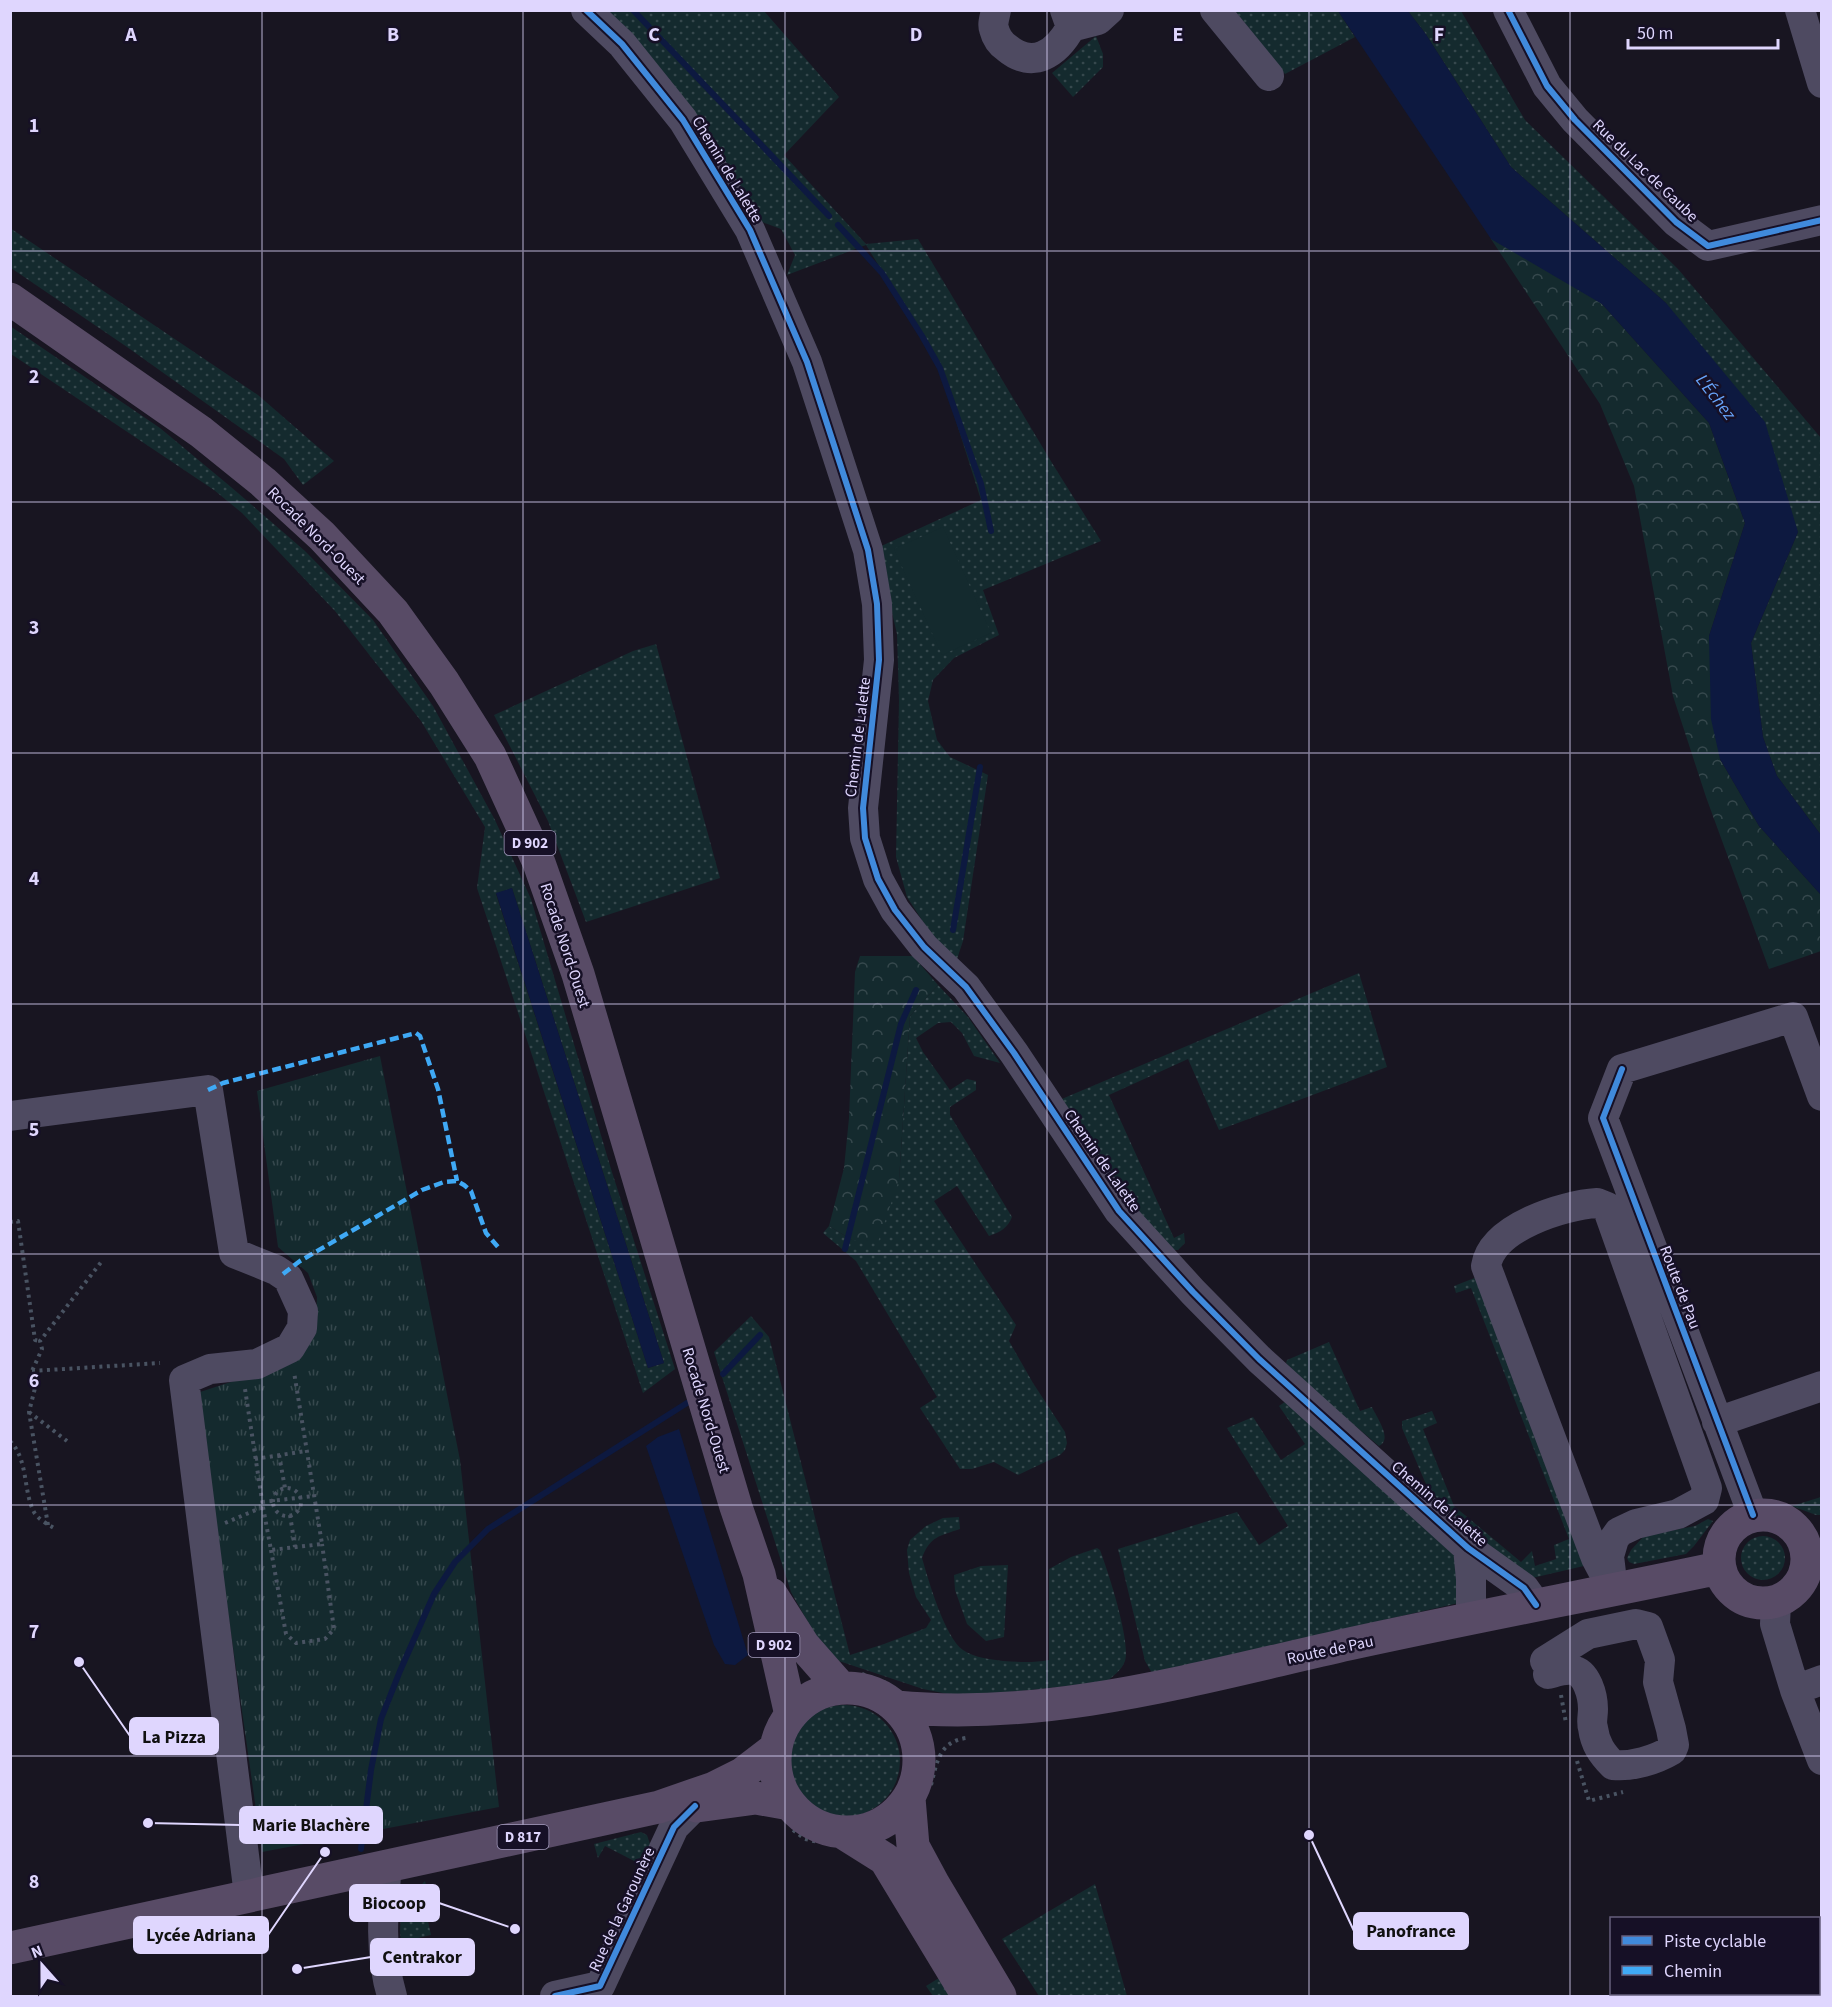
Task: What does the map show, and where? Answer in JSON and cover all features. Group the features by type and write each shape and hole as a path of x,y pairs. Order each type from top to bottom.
{"main road":[{"name":"Rocade Nord-Ouest","path":"10,299 201,432 263,482 322,536 393,612 444,683 490,756 539,863 578,974 729,1484 759,1574 791,1715"},
{"path":"1753,1515 1768,1515 1809,1530 1804,1541 1814,1566 1790,1595 1776,1602 1761,1604 1746,1601 1724,1582 1719,1568 1720,1547 1729,1529 1740,1521 1753,1515"},
{"name":"Route de Pau","path":"790,1816 775,1768 776,1748 781,1731 791,1715 805,1702 848,1680 861,1689 880,1696 895,1697 933,1710 975,1711 1063,1703 1146,1690 1471,1618 1719,1568"},
{"name":"Rocade Nord-Ouest","path":"759,1574 804,1646 848,1680"},
{"name":"Route de Pau","path":"659,1807 694,1806 756,1798 790,1816 804,1818 822,1828 833,1838 880,1824 920,1793 918,1777 920,1755 916,1737 895,1697"},
{"name":"Route de Pau","path":"920,1755 939,1735 975,1711"},
{"name":"Route de Pau","path":"387,1865 659,1807 714,1788 742,1774 776,1748"},
{"path":"920,1793 914,1846 934,1885 1000,1996"},
{"path":"833,1838 885,1859 968,1996"},
{"name":"D 817","path":"10,1948 387,1865"}],"street":[{"name":"Chemin de Lalette","path":"586,10 622,44 683,120 750,230 810,373 868,550 877,604 879,660 863,808 865,838 878,879 895,910 924,947 966,987 1014,1053 1119,1211 1192,1292 1258,1359 1468,1548 1524,1588 1536,1605"},
{"path":"996,10 993,27 1001,44 1016,56 1035,59 1063,42 1068,19 1098,20 1109,10"},
{"path":"1215,10 1269,76"},
{"name":"Rue du Lac de Gaube","path":"1508,10 1547,86 1575,120 1676,222 1708,246 1821,220"},
{"path":"1800,10 1821,83"},
{"name":"Route de Pau","path":"1753,1515 1603,1118 1622,1069 1793,1017 1821,1096"},
{"path":"10,1116 208,1090 234,1253 276,1270 288,1278 303,1311 302,1329 290,1348 257,1364 210,1369 184,1380 249,1895"},
{"path":"1597,1203 1607,1207 1707,1488 1704,1500 1695,1507 1678,1514 1636,1524 1620,1532 1614,1539 1610,1556 1613,1590 1596,1558 1486,1266 1492,1250 1508,1234 1556,1211 1597,1203"},
{"path":"1717,1422 1821,1386"},
{"name":"Chemin de Lalette","path":"1468,1548 1471,1618"},
{"path":"1776,1602 1775,1624 1808,1685 1821,1761"},
{"path":"1636,1624 1648,1627 1654,1639 1660,1660 1658,1682 1674,1745 1672,1750 1665,1754 1642,1762 1622,1766 1613,1765 1599,1749 1595,1738 1592,1727 1592,1703 1581,1674 1573,1670 1547,1667 1588,1634 1636,1624"},
{"name":"Rue de la Garounère","path":"555,1996 600,1986 674,1827 694,1806"},
{"path":"387,1865 382,1929 386,1974 392,1996"}],"path":[{"path":"10,1222 18,1221 35,1340 40,1341"},
{"path":"40,1341 102,1262"},
{"path":"40,1341 42,1349 32,1371 35,1388 29,1412 48,1525"},
{"path":"241,1365 262,1504 286,1634 296,1643 326,1639 334,1629 290,1348"},
{"path":"32,1371 160,1363"},
{"path":"29,1412 67,1441"},
{"path":"10,1441 18,1449 33,1511 54,1528"},
{"path":"255,1459 306,1451"},
{"path":"279,1455 285,1488"},
{"path":"285,1488 293,1489 300,1497 301,1504 298,1511 285,1516 278,1513 273,1501 276,1492 285,1488"},
{"path":"204,1540 214,1529 262,1504 314,1496"},
{"path":"290,1515 295,1547"},
{"path":"271,1550 322,1544"},
{"path":"848,1680 883,1681 895,1697"},
{"path":"920,1793 942,1748 957,1739 981,1736 975,1711"},
{"path":"790,1816 805,1839 833,1838"}],"green space":[{"path":"605,11 764,11 839,97 784,155 866,244 918,239 1101,541 983,590 999,635 954,658 933,680 928,701 937,740 950,757 988,775 963,941 957,959 931,934 907,897 896,857 899,701 897,634 877,548 981,500 936,358 866,245 787,275 795,255 781,229 751,218"},
{"path":"1235,11 1338,11 1355,37 1285,74"},
{"path":"1408,11 1461,11 1525,120 1678,269 1821,438 1821,835 1777,776 1763,737 1751,643 1798,532 1666,303 1511,167 1425,33"},
{"path":"1096,36 1103,54 1103,67 1073,97 1052,73"},
{"path":"10,228 258,395 334,461 303,485 284,459 11,268"},
{"path":"1503,232 1602,304 1709,423 1745,523 1709,636 1720,759 1759,826 1821,895 1821,951 1769,969 1706,797 1673,696 1634,486 1600,404 1491,239"},
{"path":"10,326 160,428 231,487 305,551 373,620 433,706 495,820 531,899 611,1169 675,1369 643,1393 477,888 485,827 421,721 335,611 242,513 214,490 11,354","holes":["512,888 664,1363 648,1368 496,894"]},
{"path":"943,527 991,633 942,655 894,549"},
{"path":"656,644 720,878 586,922 548,821 494,715 633,651"},
{"path":"860,956 913,956 938,985 910,1016 899,1180 878,1242 852,1240 829,1226 844,1168 849,1118 855,972"},
{"path":"1359,973 1387,1067 1219,1130 1188,1059 1109,1095 1174,1238 1184,1233 1185,1243 1178,1250 1168,1250 1124,1202 1057,1101"},
{"path":"938,985 968,1017 1000,1063 974,1056 962,1033 951,1022 938,1023 916,1038 923,1052 950,1090 967,1079 976,1081 976,1090 950,1107 950,1115 1012,1217 1003,1229 989,1236 957,1186 934,1201 1016,1325 1009,1341 1065,1432 1067,1443 1060,1455 1018,1475 994,1462 972,1469 960,1469 920,1408 937,1397 856,1261 823,1233 829,1226 852,1240 899,1180 910,1016"},
{"path":"380,1056 460,1460 499,1807 262,1852 197,1393 277,1367 316,1321 317,1297 308,1273 278,1247 257,1091"},
{"path":"1477,1277 1588,1565 1528,1579 1448,1513 1425,1482 1402,1428 1402,1421 1432,1411 1437,1423 1423,1429 1454,1506 1521,1562 1532,1551 1535,1566 1556,1559 1554,1545 1569,1539 1471,1288 1456,1293 1454,1286"},
{"path":"751,1316 769,1337 850,1655 926,1628 931,1620 916,1597 909,1573 907,1550 910,1540 926,1526 943,1518 959,1517 960,1529 941,1535 932,1541 922,1558 944,1621 950,1634 963,1650 987,1659 1003,1661 1049,1660 1049,1569 1071,1557 1097,1548 1100,1550 1113,1589 1125,1639 1125,1661 1117,1673 1106,1682 963,1697 923,1689 839,1661 819,1642 791,1592 714,1352"},
{"path":"1329,1342 1360,1411 1372,1407 1380,1422 1385,1438 1379,1446 1309,1387 1286,1363 1287,1360"},
{"path":"1286,1401 1455,1552 1463,1602 1152,1673 1145,1661 1118,1549 1237,1512 1259,1545 1288,1526 1227,1428 1253,1417 1281,1460 1305,1444 1279,1406"},
{"path":"1821,1497 1821,1515 1792,1506"},
{"path":"1708,1519 1713,1521 1686,1554 1634,1564 1629,1562 1627,1558 1631,1550 1644,1536 1695,1526"},
{"path":"1763,1536 1772,1537 1779,1542 1784,1549 1784,1567 1779,1574 1772,1579 1763,1580 1754,1579 1747,1574 1742,1567 1741,1558 1742,1549 1747,1542 1754,1537"},
{"path":"1008,1565 1004,1637 986,1641 967,1624 955,1590 954,1575 981,1566"},
{"path":"844,1705 865,1709 883,1722 896,1740 900,1761 896,1782 883,1800 865,1813 844,1817 823,1813 805,1800 792,1782 788,1761 792,1740 805,1722 823,1709"},
{"path":"641,1832 647,1835 650,1844 640,1864 605,1846 598,1858 594,1844"},
{"path":"425,1881 429,1896 423,1898 431,1935 401,1942 400,1924 404,1908"},
{"path":"1095,1884 1127,1996 1039,1996 1002,1939"},
{"path":"939,1978 950,1996 933,1996 926,1986"}],"water":[{"name":"L'Échez","path":"1338,11 1408,11 1425,33 1511,167 1666,303 1765,422 1798,532 1751,643 1763,737 1777,776 1821,835 1821,895 1759,826 1720,759 1711,719 1709,636 1745,523 1709,423 1602,304 1491,239"},
{"path":"512,888 664,1363 648,1368 496,893"},
{"path":"679,1429 748,1655 735,1665 725,1664 714,1645 646,1446 658,1437"}],"waterway":[{"path":"633,10 829,216"},
{"path":"838,225 882,273 940,368 981,484 991,531"},
{"path":"953,930 980,767"},
{"path":"845,1249 901,1024 916,990"},
{"path":"723,1374 760,1335"},
{"path":"361,1849 371,1770 381,1719 434,1594 455,1562 488,1529 687,1403"}],"marked path":[{"path":"208,1090 223,1083 416,1033 420,1036 438,1089 457,1181"},
{"path":"283,1274 300,1261 422,1190 444,1182 457,1181 471,1191 486,1233 498,1247"}],"cycle path":[{"path":"586,10 622,44 683,120 750,230 807,362 868,550 877,604 879,660 863,808 865,838 878,879 895,910 924,947 966,987 1014,1053 1119,1211 1193,1292 1259,1359 1468,1548 1524,1588 1536,1605"},
{"path":"1508,10 1547,86 1575,120 1676,222 1708,246 1822,220"},
{"path":"1622,1069 1603,1118 1753,1515"},
{"path":"555,1996 600,1986 674,1827 695,1806"}],"place":[{"name":"La Pizza","path":"79,1662"},
{"name":"Marie Blachère","path":"148,1823"},
{"name":"Panofrance","path":"1309,1835"},
{"name":"Lycée Adriana","path":"325,1852"},
{"name":"Biocoop","path":"515,1929"},
{"name":"Centrakor","path":"297,1969"}]}
